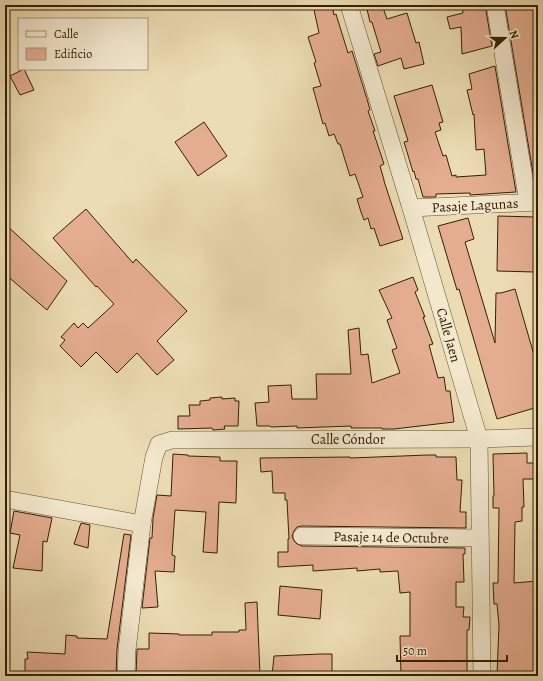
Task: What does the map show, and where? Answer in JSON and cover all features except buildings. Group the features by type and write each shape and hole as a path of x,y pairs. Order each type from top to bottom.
{"street":[{"name":"Calle Jaen","path":"349,5 412,208 479,439 482,676"},
{"path":"495,5 533,202"},
{"name":"Pasaje Lagunas","path":"412,208 533,202"},
{"name":"Calle Cóndor","path":"142,524 154,457 160,444 172,440 479,439 538,437"},
{"path":"5,499 142,524 127,650 126,676"},
{"name":"Pasaje 14 de Octubre","path":"302,536 480,538"}]}
